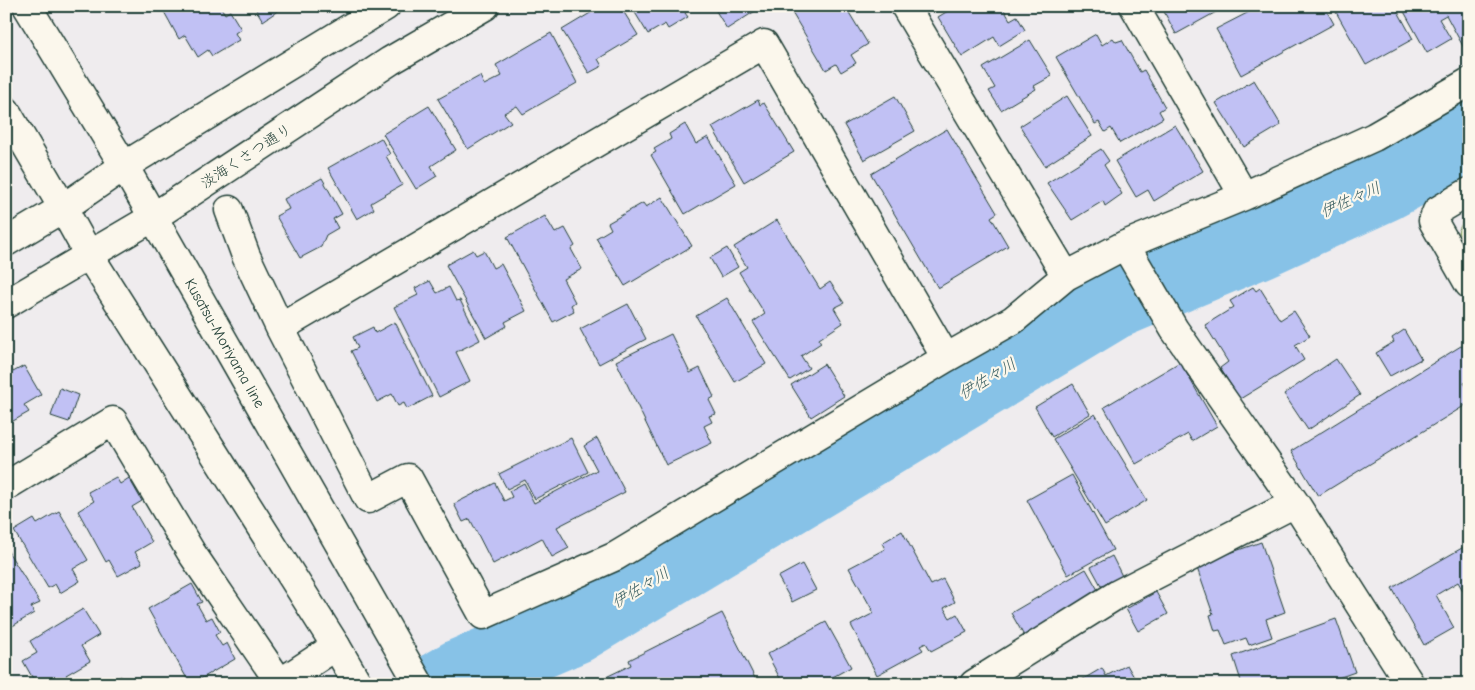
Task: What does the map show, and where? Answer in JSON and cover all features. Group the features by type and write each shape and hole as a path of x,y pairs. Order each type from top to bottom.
{"street":[{"name":"Kusatsu-Moriyama line","path":"27,6 124,166 419,684"},
{"path":"6,242 64,208 124,166 386,6"},
{"name":"淡海くさつ通り","path":"6,304 152,218 390,61 485,6"},
{"path":"906,6 1066,276"},
{"path":"1134,6 1244,196"},
{"path":"280,328 764,44 946,358"},
{"path":"229,210 246,256 280,328 368,499 408,478 483,615 616,556 946,358 1013,320 1066,276 1125,245 1244,196 1374,137 1469,82"},
{"path":"6,110 64,208 89,255 336,646 354,678"},
{"path":"1469,192 1437,211 1433,221 1469,284"},
{"path":"1125,245 1174,329 1294,502 1410,684"},
{"path":"6,486 112,421 191,552 280,683 336,646"},
{"path":"974,684 1118,594 1294,502"}],"green space":[{"path":"1469,210 1469,251 1458,232"}],"building":[{"path":"165,6 220,6 225,14 230,11 241,29 235,33 239,40 212,56 208,50 198,57 185,35 179,39 162,8"},
{"path":"254,6 285,6 263,21"},
{"path":"602,6 620,6 638,35 598,59 602,66 589,73 562,30"},
{"path":"631,6 695,6 685,13 688,17 668,29 665,24 648,34"},
{"path":"713,6 763,6 727,29"},
{"path":"788,6 845,6 868,44 851,55 856,63 841,72 836,64 826,70"},
{"path":"956,6 1002,6 1010,20 1017,16 1025,30 999,46 994,37 962,57 938,17"},
{"path":"1161,6 1227,6 1176,34"},
{"path":"1249,6 1324,6 1334,24 1241,75 1216,29 1251,11"},
{"path":"1346,6 1395,6 1413,39 1366,65 1336,12"},
{"path":"1401,6 1464,6 1469,14 1469,45 1464,48 1446,15 1439,19 1451,39 1427,53"},
{"path":"551,33 577,83 523,114 517,106 504,113 511,122 468,149 438,99 480,76 484,85 502,76 496,65"},
{"path":"1096,34 1102,45 1113,38 1116,42 1122,40 1140,72 1144,70 1165,107 1159,111 1163,118 1120,143 1111,128 1105,132 1099,122 1095,124 1056,57"},
{"path":"1030,40 1052,76 1034,86 1036,89 1001,110 989,91 995,88 983,68"},
{"path":"1254,80 1281,125 1244,147 1216,103"},
{"path":"895,96 915,131 864,160 844,125"},
{"path":"1067,96 1092,136 1045,166 1020,126"},
{"path":"758,100 760,105 764,103 794,152 744,182 712,127"},
{"path":"429,106 456,150 431,166 437,176 416,189 383,134"},
{"path":"685,124 696,144 708,137 736,184 685,214 651,155 656,152 654,149 671,139 669,134"},
{"path":"1175,125 1203,171 1154,201 1148,190 1136,197 1115,161"},
{"path":"947,129 997,213 991,217 1008,246 938,288 871,174"},
{"path":"381,138 390,154 386,156 402,185 371,203 374,209 357,219 328,168"},
{"path":"1101,149 1109,161 1104,165 1122,194 1105,206 1103,201 1072,220 1047,183"},
{"path":"322,178 342,214 333,219 338,228 326,235 321,247 300,258 276,216 289,209 284,199"},
{"path":"662,197 692,246 625,286 596,238 611,229 608,223 643,203 646,207"},
{"path":"545,216 555,233 565,228 575,246 571,249 582,269 563,279 575,302 571,305 574,311 553,322 507,237"},
{"path":"777,220 820,289 830,282 844,303 834,308 843,323 819,339 821,343 801,356 809,368 790,380 753,322 765,314 739,272 747,267 734,247"},
{"path":"727,248 738,267 721,277 710,258"},
{"path":"473,250 476,255 484,251 493,268 501,264 526,311 505,322 507,326 486,338 446,265"},
{"path":"430,281 437,293 449,287 456,301 460,300 480,340 456,352 470,381 439,397 394,307 418,295 415,288"},
{"path":"1253,287 1256,291 1260,288 1280,320 1294,311 1310,336 1295,345 1304,360 1240,399 1220,368 1228,362 1205,325 1234,307 1230,301"},
{"path":"727,298 766,364 735,382 696,316"},
{"path":"628,304 646,339 599,364 580,329"},
{"path":"395,322 432,396 407,409 404,403 398,406 392,394 377,402 351,351 358,348 353,337 373,327 375,333"},
{"path":"1404,330 1421,359 1390,376 1376,353 1394,342 1392,338"},
{"path":"671,334 690,373 700,368 714,397 709,400 716,414 709,416 712,422 704,426 712,443 666,465 616,361"},
{"path":"1469,341 1469,380 1464,383 1469,391 1469,403 1318,496 1291,451"},
{"path":"1336,359 1360,395 1308,430 1284,394"},
{"path":"1180,362 1217,426 1192,441 1188,434 1136,464 1104,407"},
{"path":"824,364 844,396 811,417 791,385"},
{"path":"9,365 13,372 24,366 41,395 24,405 29,412 6,425 6,366"},
{"path":"1073,384 1090,414 1052,437 1035,407"},
{"path":"60,388 78,395 69,422 51,416"},
{"path":"1095,414 1147,500 1105,526 1053,439"},
{"path":"571,438 588,472 535,499 525,480 507,489 499,474"},
{"path":"597,438 625,492 557,527 569,548 552,557 542,538 493,564 470,519 463,522 454,504 495,483 504,501 512,497 509,491 524,483 534,503 597,470 584,446"},
{"path":"1072,475 1113,550 1068,575 1027,500"},
{"path":"116,477 120,484 129,478 142,501 132,507 152,542 135,552 142,563 118,576 109,560 106,562 78,511 94,501 88,492"},
{"path":"59,511 88,560 73,569 80,581 60,593 55,584 48,588 14,531 34,519 37,524"},
{"path":"902,531 931,585 943,579 955,602 944,608 950,618 957,614 967,632 931,651 926,643 920,646 923,650 877,675 851,625 874,613 849,568 885,549 882,543"},
{"path":"1261,542 1285,612 1266,619 1272,637 1249,645 1246,638 1226,645 1220,630 1215,631 1210,615 1213,614 1196,565"},
{"path":"1469,544 1469,601 1458,582 1436,595 1454,628 1424,645 1392,588"},
{"path":"6,548 40,603 31,607 34,613 6,630"},
{"path":"1112,556 1125,582 1103,589 1091,567"},
{"path":"802,564 816,590 792,602 778,577"},
{"path":"1086,569 1102,597 1027,641 1011,613"},
{"path":"192,584 202,602 197,604 206,620 212,617 220,632 215,635 222,646 227,643 235,659 190,684 148,609"},
{"path":"1156,592 1168,614 1138,631 1126,609"},
{"path":"83,609 99,635 81,646 90,661 66,675 70,681 65,684 36,684 23,661 37,653 30,641"},
{"path":"722,613 758,684 604,684 602,679 631,665 629,660"},
{"path":"1336,619 1355,672 1321,684 1242,684 1233,656"},
{"path":"826,622 851,667 831,678 833,684 783,684 767,654"},
{"path":"1127,665 1138,684 1075,684 1102,668 1106,676"},
{"path":"121,676 126,684 108,684"}],"waterway":[{"name":"伊佐々川","path":"446,684 462,675 574,627 1112,303 1258,242 1385,184 1469,139"}]}
